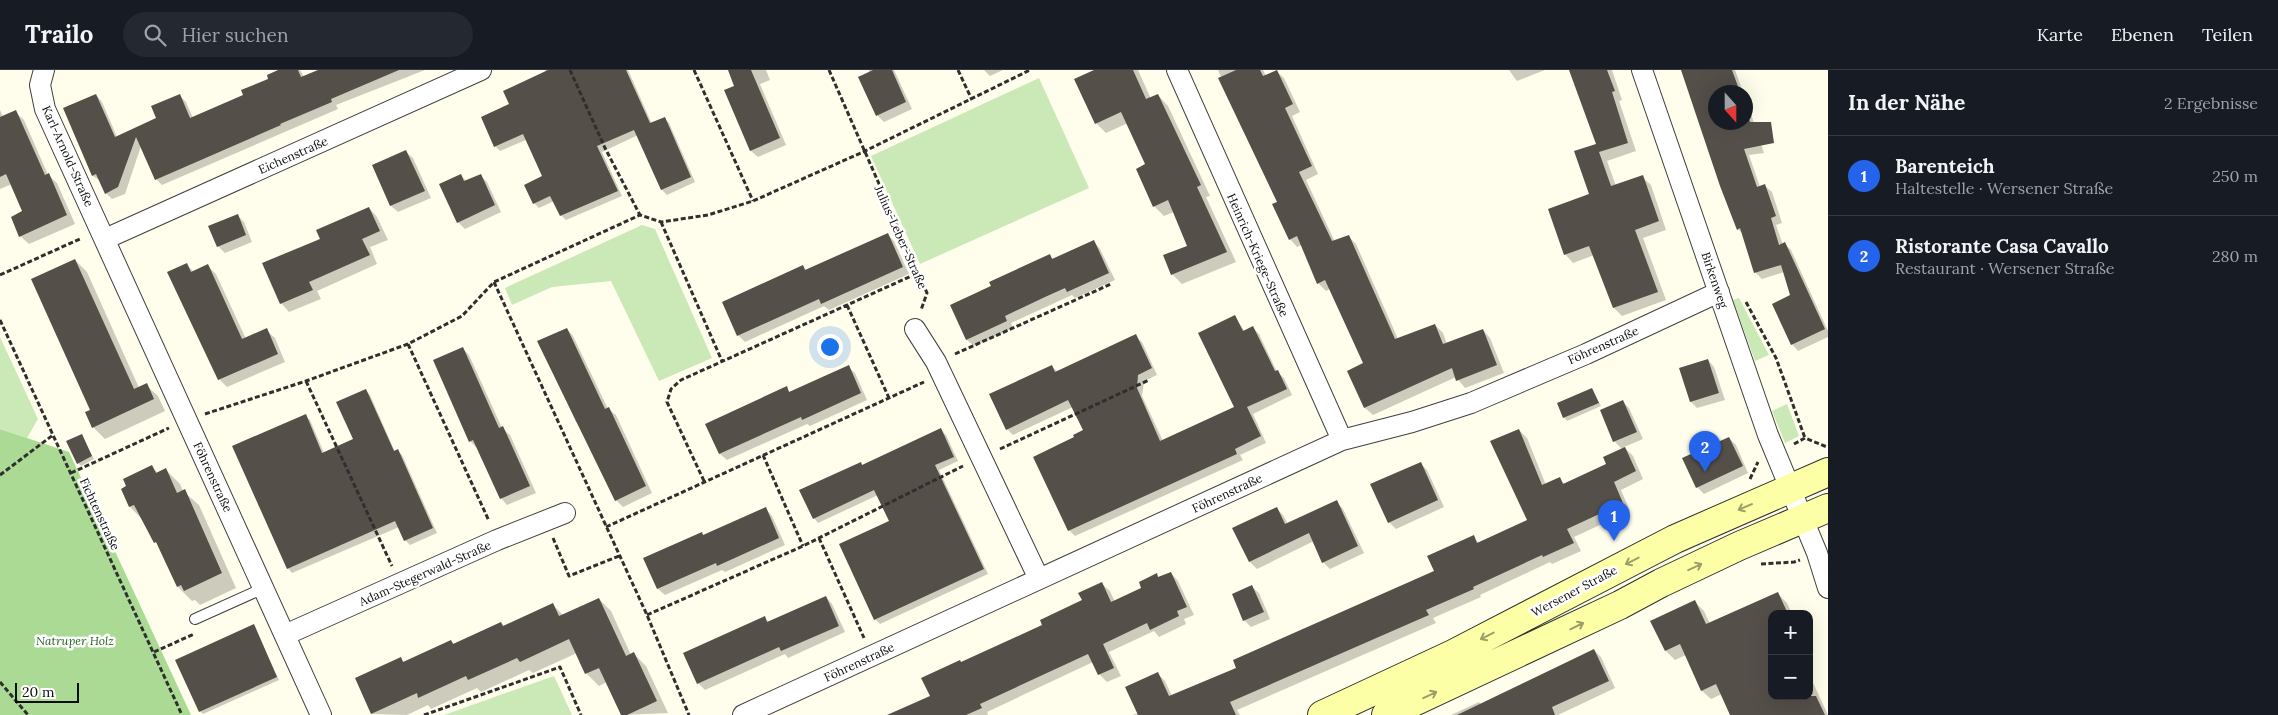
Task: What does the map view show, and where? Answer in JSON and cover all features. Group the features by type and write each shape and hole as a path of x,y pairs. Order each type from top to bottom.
{"main road":[{"name":"Wersener Straße","path":"1322,715 1453,654 1675,539 1828,472"},
{"path":"1386,715 1614,608 1739,546 1828,508"}],"street":[{"name":"Karl-Arnold-Straße","path":"44,70 40,85 45,109 103,235"},
{"name":"Eichenstraße","path":"103,235 482,70"},
{"name":"Heinrich-Kriege-Straße","path":"1177,70 1342,440"},
{"name":"Birkenweg","path":"1642,70 1768,435 1817,553 1828,588"},
{"name":"Föhrenstraße","path":"103,235 321,715"},
{"name":"Föhrenstraße","path":"742,715 1342,440 1412,422 1470,403 1586,354 1719,292"},
{"path":"915,329 939,368 1039,579"},
{"name":"Adam-Stegerwald-Straße","path":"285,635 498,540 565,513"}],"lane":[{"path":"195,619 264,588"}],"path":[{"path":"570,70 605,148 640,215"},
{"path":"694,70 753,200"},
{"name":"Julius-Leber-Straße","path":"829,70 863,152 927,294 915,329"},
{"path":"958,70 972,100"},
{"path":"71,473 186,420 306,381 408,344 462,316 494,282 640,215 662,222 708,216 753,200 863,152 1030,70"},
{"path":"662,222 722,361"},
{"path":"0,275 103,235"},
{"path":"704,481 667,402 671,389 681,380 918,273"},
{"path":"494,282 647,615 689,715"},
{"path":"606,527 889,398 939,368 1110,284"},
{"path":"1719,292 1737,286 1776,358 1805,438 1828,447"},
{"path":"847,305 889,398"},
{"name":"Fichtenstraße","path":"0,320 182,715"},
{"path":"408,344 498,540"},
{"path":"647,615 803,546 980,458 1149,380"},
{"path":"306,381 400,584"},
{"path":"0,476 53,435"},
{"path":"763,455 803,546"},
{"path":"545,521 569,576 619,556"},
{"path":"819,538 872,656"},
{"path":"1758,564 1794,562 1817,553"},
{"path":"424,715 560,667 581,715"},
{"path":"0,682 28,715"}],"green space":[{"path":"1039,78 1089,188 920,264 871,156"},
{"path":"642,225 655,229 712,358 659,381 611,281 552,287 512,305 505,288"},
{"path":"1739,298 1769,355 1755,361 1733,300"},
{"path":"0,337 38,419 27,438 0,429"},
{"path":"1787,404 1799,436 1785,443 1772,411"},
{"name":"Natruper Holz","path":"0,429 69,452 191,715 0,715"},
{"path":"1732,523 1734,528 1651,568 1461,668 1457,663"},
{"path":"554,676 572,715 444,715"}],"building":[{"path":"278,70 298,70 301,77 318,70 399,70 331,99 332,102 281,125 155,180 136,137 118,187 105,194 96,174 92,176 63,108 96,94 115,137 156,118 151,106 180,94 190,118 243,95 241,90 268,79 267,75"},
{"path":"548,70 626,70 650,123 665,117 691,177 661,190 634,130 597,146 618,191 560,216 550,196 533,204 524,185 542,176 523,134 494,147 481,117 509,104 503,91"},
{"path":"728,70 751,70 780,138 750,151 724,90 734,86"},
{"path":"873,70 892,70 906,102 876,116 858,77"},
{"path":"1094,70 1133,70 1146,99 1158,94 1201,185 1197,187 1227,252 1171,275 1163,255 1187,246 1168,200 1153,207 1136,169 1145,164 1121,112 1095,124 1074,79"},
{"path":"1236,70 1260,70 1263,76 1277,70 1293,104 1285,108 1312,166 1299,172 1332,241 1349,235 1395,339 1435,324 1443,344 1483,329 1497,365 1456,381 1452,368 1364,408 1347,371 1363,363 1325,280 1317,284 1297,236 1289,240 1272,204 1277,202 1218,78"},
{"path":"1569,70 1607,70 1615,91 1612,92 1628,143 1599,152 1611,186 1643,175 1659,221 1635,230 1658,292 1613,308 1589,246 1564,255 1548,209 1589,194 1574,151 1596,144"},
{"path":"1681,70 1732,70 1737,85 1708,85 1708,130 1753,130 1753,122 1771,122 1774,143 1744,149 1757,187 1765,184 1776,216 1771,218 1779,245 1785,242 1825,329 1791,345 1772,304 1790,295 1781,265 1754,273 1740,228 1737,230 1720,186"},
{"path":"16,110 45,175 49,173 67,215 19,237 11,217 22,211 6,174 0,177 0,117"},
{"path":"406,150 425,191 390,206 372,165"},
{"path":"461,174 464,181 481,174 495,205 457,223 439,184"},
{"path":"369,207 380,231 362,239 370,255 309,282 313,290 280,304 262,263 320,239 316,230"},
{"path":"238,214 246,235 217,247 208,226"},
{"path":"888,233 903,267 821,304 819,299 737,336 722,302 803,265 805,270"},
{"path":"1094,240 1109,273 1067,292 1065,288 1045,297 1005,316 1007,321 966,340 950,305 991,286 989,282 1050,254 1052,259"},
{"path":"75,259 134,389 147,383 154,399 92,428 85,412 90,410 31,279"},
{"path":"187,263 191,272 208,264 242,339 267,328 278,354 218,380 167,272"},
{"path":"1235,315 1243,331 1253,326 1275,371 1278,370 1287,389 1247,407 1261,436 1235,449 1237,454 1068,531 1033,457 1074,437 1073,435 1083,430 1068,400 1006,430 989,394 1052,365 1055,372 1136,334 1152,368 1138,375 1137,388 1160,441 1234,407 1198,333"},
{"path":"567,328 605,409 609,407 646,486 615,501 537,341"},
{"path":"463,347 499,428 503,426 530,486 500,499 473,440 469,442 433,360"},
{"path":"1708,359 1719,393 1690,402 1679,368"},
{"path":"849,365 861,393 802,420 801,417 719,454 705,424 787,386 789,392"},
{"path":"1592,388 1599,403 1563,418 1557,403"},
{"path":"366,389 394,451 398,449 433,528 404,541 395,521 287,569 232,446 306,414 322,453 353,439 336,402"},
{"path":"1623,400 1637,432 1613,442 1600,410"},
{"path":"941,428 954,457 935,465 984,569 874,620 839,544 889,521 874,490 813,519 799,490 861,462 862,465"},
{"path":"1519,429 1542,485 1560,477 1563,484 1606,464 1603,457 1625,447 1636,471 1614,482 1623,503 1567,529 1574,543 1543,557 1542,555 1473,587 1474,589 1426,610 1429,615 1230,702 1236,715 1138,715 1125,687 1158,672 1169,696 1236,668 1233,660 1434,571 1427,556 1474,535 1477,543 1527,520 1490,441"},
{"path":"82,434 92,456 77,464 66,441"},
{"path":"1729,437 1743,466 1696,488 1682,458"},
{"path":"1421,462 1438,500 1388,523 1370,484"},
{"path":"152,465 156,473 166,468 177,493 185,489 222,573 184,591 181,585 177,587 156,542 154,543 134,505 129,507 121,489 126,486 123,479"},
{"path":"1337,500 1358,546 1322,563 1309,533 1249,562 1232,528 1277,507 1285,524"},
{"path":"766,507 779,538 717,566 716,563 657,589 643,558 702,532 703,535"},
{"path":"1171,572 1187,607 1177,611 1179,616 1150,630 1147,623 1103,644 1114,668 1098,675 1088,654 980,704 982,708 966,715 887,715 930,696 921,678 1042,625 1040,620 1082,600 1078,593 1102,582 1111,602 1141,588 1139,582 1157,573 1158,577"},
{"path":"1252,585 1264,612 1243,621 1232,594"},
{"path":"1778,592 1786,610 1768,610 1768,700 1813,700 1813,696 1816,696 1825,715 1730,715 1716,684 1701,691 1680,644 1665,651 1650,621 1695,600 1706,624"},
{"path":"826,596 839,626 781,651 779,647 697,684 683,653 765,616 767,622"},
{"path":"599,598 626,656 634,652 657,701 627,715 621,715 599,668 585,674 569,639 520,662 517,658 468,680 466,676 418,698 417,693 371,714 355,678 401,657 403,662 451,640 453,644 501,622 503,626 553,603 559,616"},
{"path":"254,624 277,677 199,712 175,660"},
{"path":"1594,649 1609,681 1552,707 1555,715 1457,715"}],"place":[{"name":"Ristorante Casa Cavallo","path":"1705,472"},
{"name":"Barenteich","path":"1614,541"}]}
